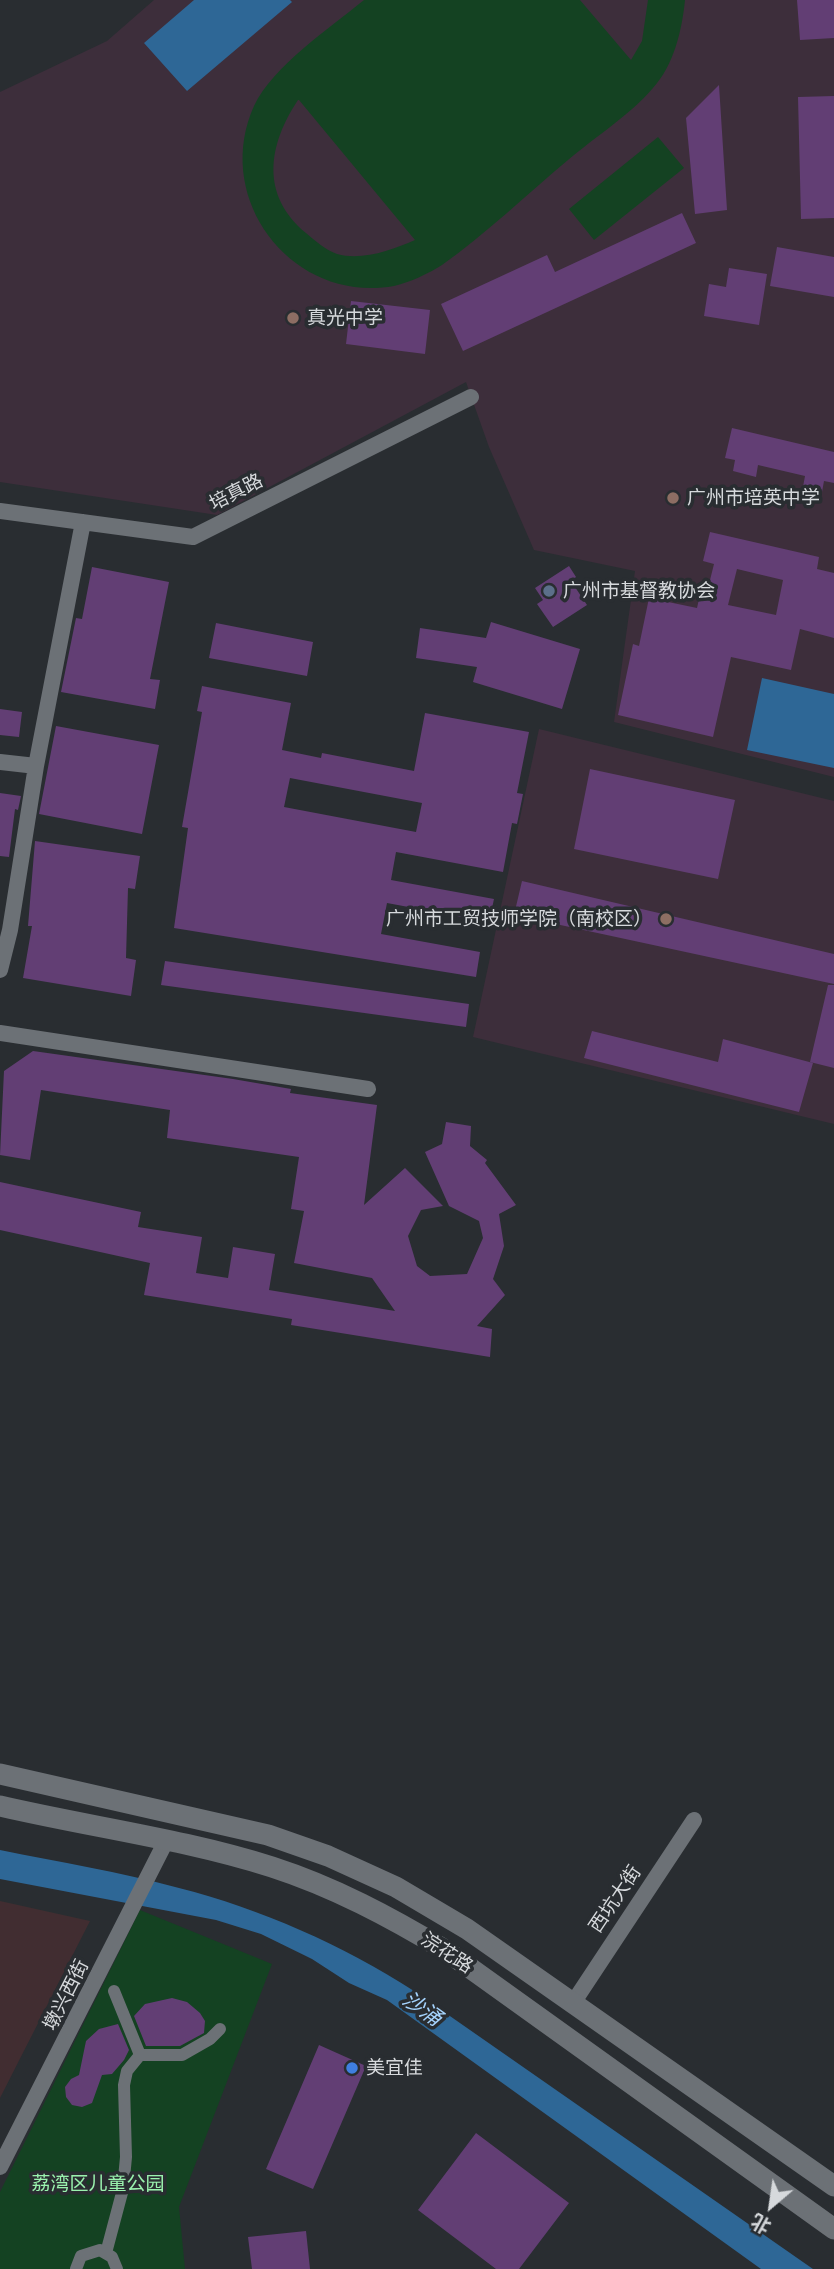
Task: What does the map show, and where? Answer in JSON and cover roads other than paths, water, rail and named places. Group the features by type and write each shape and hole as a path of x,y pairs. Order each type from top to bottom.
{"main road":[{"name":"浣花路","path":"0,1774 268,1835 328,1856 396,1887 455,1922 834,2186"},
{"name":"浣花路","path":"0,1806 166,1841 272,1867 342,1893 446,1950 834,2229"}],"street":[{"name":"培真路","path":"0,511 193,537 471,397"},
{"path":"0,970 10,930 36,766 83,522"},
{"path":"0,762 36,766"},
{"path":"0,1033 368,1089"},
{"name":"西坑大街","path":"573,2003 694,1820"},
{"name":"墩兴西街","path":"0,2167 125,1927 166,1841"},
{"path":"114,1991 140,2055"},
{"path":"140,2055 182,2055 210,2039 220,2029"},
{"path":"106,2253 123,2189 126,2157 124,2085 127,2071 140,2055"},
{"path":"76,2269 78,2262 87,2252 106,2253 112,2257 117,2269"}],"water":[{"path":"194,0 292,2 187,91 144,43"},
{"path":"762,678 834,694 834,768 747,750"},
{"name":"沙涌","path":"0,1850 134,1877 240,1906 301,1930 359,1958 414,1991 813,2269 761,2269 387,2000 349,1983 312,1959 261,1934 216,1920 0,1879"}],"place":[{"name":"真光中学","path":"293,318"},
{"name":"广州市培英中学","path":"673,498"},
{"name":"广州市基督教协会","path":"549,591"},
{"name":"广州市工贸技师学院（南校区）","path":"666,919"},
{"name":"美宜佳","path":"352,2068"}],"park label":[{"name":"荔湾区儿童公园","path":"98,2184"}]}
